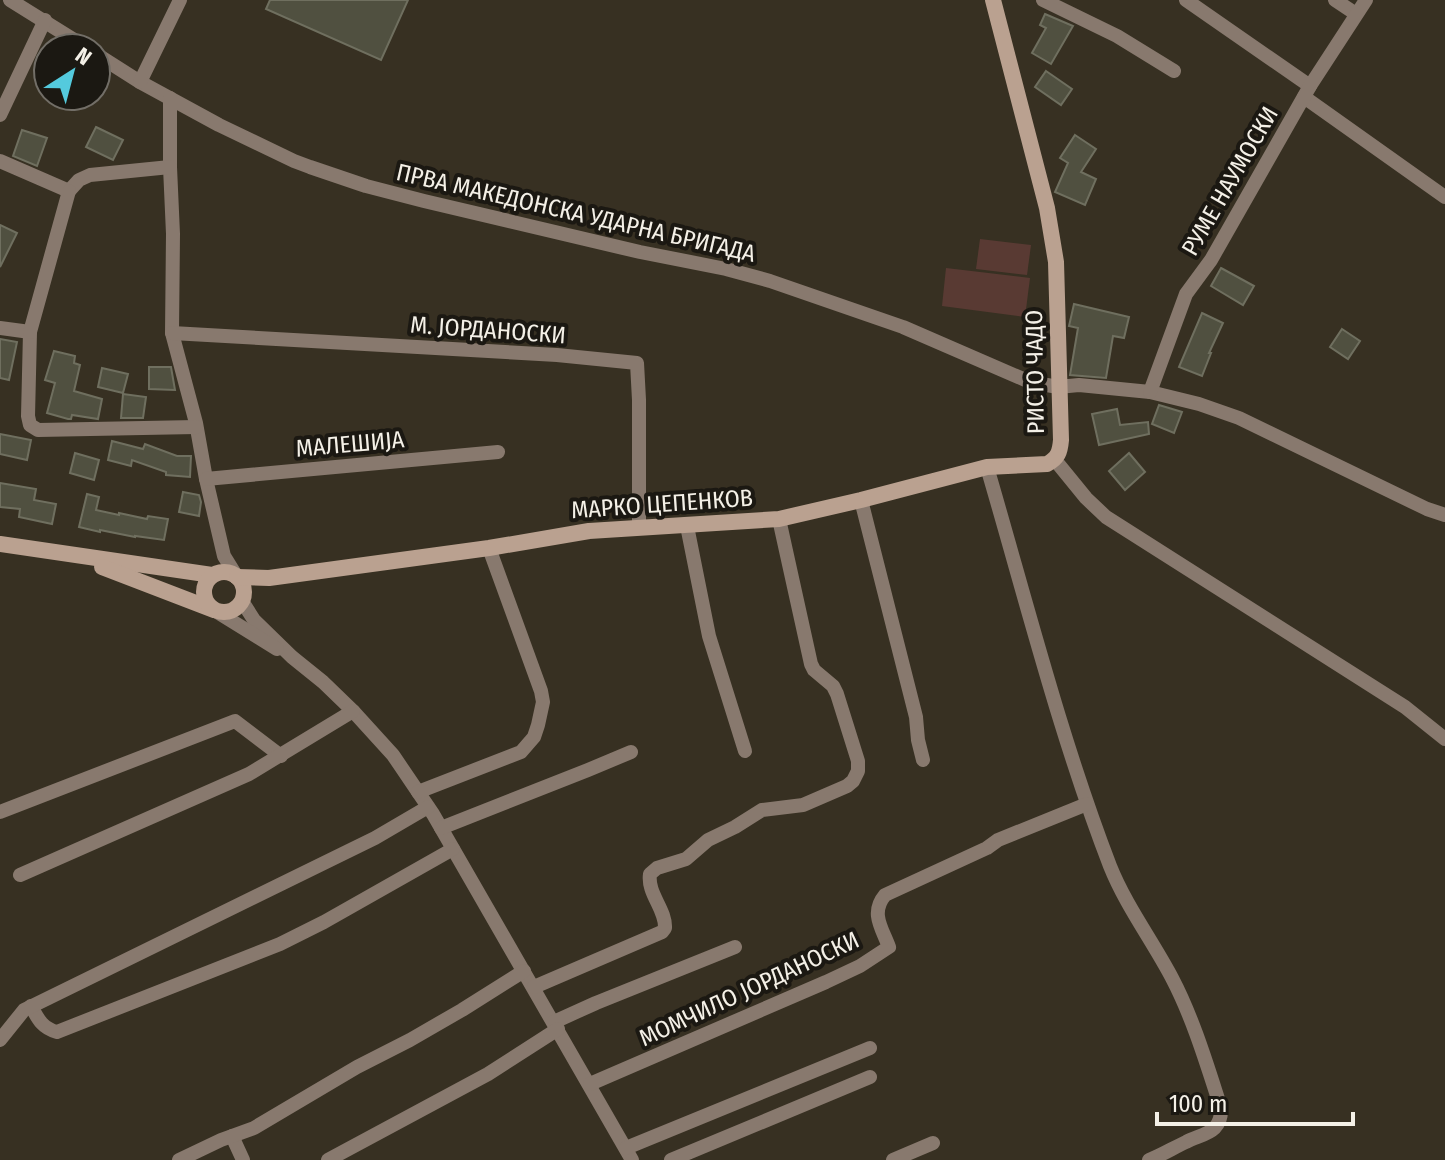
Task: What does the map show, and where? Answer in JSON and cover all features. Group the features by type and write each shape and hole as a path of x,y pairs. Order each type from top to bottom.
{"street":[{"path":"10,0 63,32"},
{"path":"140,82 180,0"},
{"name":"РИСТО ЧАДО","path":"993,0 1047,208 1056,262 1061,440 1060,452 1055,460 1106,517 1405,707 1445,739"},
{"path":"1043,0 1117,36 1174,71"},
{"path":"1186,0 1445,197"},
{"path":"1335,0 1356,14"},
{"name":"РУМЕ НАУМОСКИ","path":"1150,392 1186,294 1211,260 1307,92 1366,0"},
{"path":"0,115 45,20"},
{"name":"ПРВА МАКЕДОНСКА УДАРНА БРИГАДА","path":"112,64 219,125 294,161 366,186 770,281 903,327 1030,382 1058,387 1079,385 1150,392 1199,404 1239,418 1445,515"},
{"path":"170,98 172,333 224,556 241,582 243,598 254,620 353,711 393,755 441,828 629,1154 870,1048"},
{"path":"0,161 69,191"},
{"path":"170,167 90,175 79,180 69,191 30,332 28,416 30,425 38,430 196,427"},
{"path":"0,328 30,332"},
{"name":"М. ЈОРДАНОСКИ","path":"172,333 557,355 637,363 639,526"},
{"name":"МАЛЕШИЈА","path":"206,479 498,452"},
{"name":"МАРКО ЦЕПЕНКОВ","path":"237,577 269,578 589,531 779,519 987,467 1047,464 1055,460"},
{"path":"987,467 1087,804 1112,870 1184,1003 1221,1108 1221,1119 1209,1133 1149,1160"},
{"path":"861,500 916,717 923,760"},
{"path":"534,987 662,932 666,924 649,883 653,871 686,859 708,840 762,810 803,805 853,781 858,771 856,751 833,686 811,664 779,519"},
{"path":"687,526 709,636 745,751"},
{"path":"0,544 215,574 225,572 237,577"},
{"path":"418,792 521,752 534,737 538,725 543,702 541,691 489,548"},
{"path":"62,554 214,610 227,612 233,610 254,586 269,578"},
{"path":"224,556 223,566 204,586 203,593 208,605 292,657"},
{"path":"20,875 249,774 353,711"},
{"path":"0,812 235,721 281,756"},
{"path":"441,828 631,752"},
{"name":"МОМЧИЛО ЈОРДАНОСКИ","path":"590,1084 860,966 889,947 876,911 885,895 998,840 1087,804"},
{"path":"0,1040 24,1010 31,1006 375,838 428,807"},
{"path":"31,1006 40,1023 48,1030 57,1032 280,944 453,849"},
{"path":"328,1160 488,1074 556,1026 596,1003 735,947"},
{"path":"179,1160 254,1128 524,971"},
{"path":"671,1160 870,1077"},
{"path":"232,1136 243,1160"},
{"path":"893,1160 933,1143"}],"shaded area":[{"path":"980,239 1031,245 1027,275 976,269"},
{"path":"946,268 1030,278 1025,317 942,306"}],"building":[{"path":"270,0 408,0 381,60 266,9"},
{"path":"1045,14 1073,26 1051,64 1032,53 1046,28 1040,25"},
{"path":"1046,71 1072,89 1061,105 1035,87"},
{"path":"96,127 123,140 113,160 86,147"},
{"path":"22,130 47,138 37,166 13,156"},
{"path":"1075,135 1096,149 1081,172 1096,179 1085,205 1055,192 1068,163 1060,158"},
{"path":"0,225 17,233 0,267"},
{"path":"1221,268 1254,286 1243,305 1211,286"},
{"path":"1074,304 1129,317 1124,338 1113,336 1106,378 1070,375 1078,328 1069,326"},
{"path":"1202,313 1223,323 1202,376 1179,367"},
{"path":"1342,329 1360,341 1348,359 1330,347"},
{"path":"0,339 17,342 9,380 0,378"},
{"path":"54,351 75,356 74,363 80,365 74,391 102,399 98,419 72,415 68,419 47,413 55,383 45,380"},
{"path":"149,367 171,367 175,390 149,389"},
{"path":"102,368 128,374 123,393 98,387"},
{"path":"123,394 146,397 143,418 121,418"},
{"path":"1159,405 1182,412 1174,433 1152,424"},
{"path":"1117,409 1120,425 1148,422 1149,434 1099,445 1092,414"},
{"path":"0,434 31,440 27,460 0,454"},
{"path":"112,441 143,449 145,444 177,456 191,456 190,477 166,475 166,472 132,460 131,466 108,460"},
{"path":"75,453 99,460 94,480 70,473"},
{"path":"1129,453 1145,472 1125,490 1109,471"},
{"path":"0,483 36,489 34,500 56,504 52,524 19,517 20,509 0,507"},
{"path":"183,492 199,495 199,516 179,512"},
{"path":"87,494 99,497 96,510 147,519 148,516 168,519 164,540 79,527"}]}
